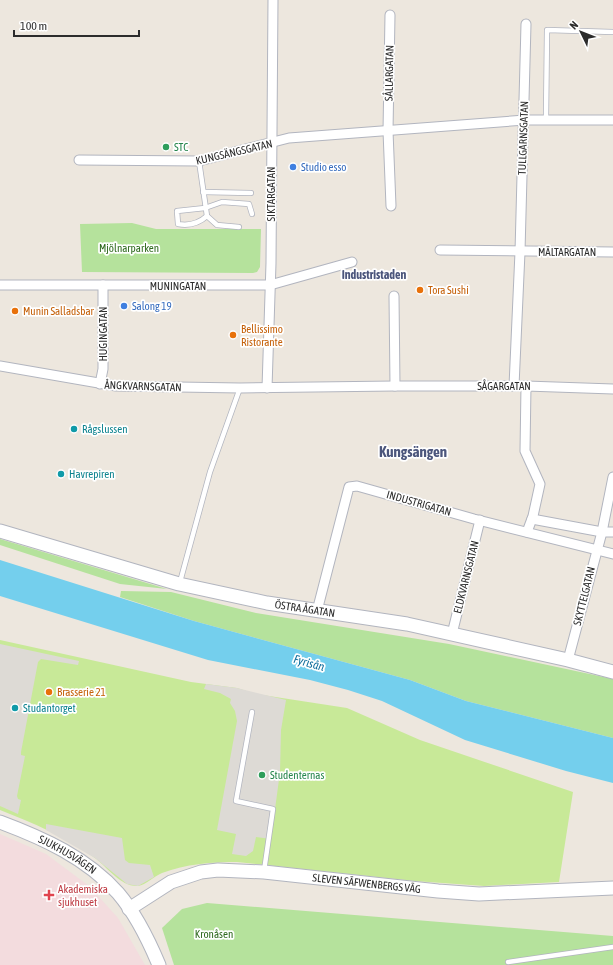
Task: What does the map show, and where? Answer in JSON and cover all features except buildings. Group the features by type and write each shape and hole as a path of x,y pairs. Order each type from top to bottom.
{"street":[{"name":"SIKTARGATAN","path":"267,388 274,0"},
{"name":"SÅLLARGATAN","path":"388,131 390,15"},
{"name":"TULLGARNSGATAN","path":"514,386 525,120 526,24"},
{"name":"KUNGSÄNGSGATAN","path":"79,160 199,161 289,138 525,120 613,120"},
{"path":"388,131 391,206"},
{"path":"440,250 520,252"},
{"name":"MÄLTARGATAN","path":"520,252 613,252"},
{"name":"MUNINGATAN","path":"0,284 270,285 352,262"},
{"name":"HUGINGATAN","path":"100,384 103,369 103,285"},
{"path":"394,296 395,386"},
{"name":"ÅNGKVARNSGATAN","path":"0,366 116,386 267,388"},
{"path":"526,386 525,451 540,484 532,519 527,532"},
{"name":"SÅGARGATAN","path":"267,388 526,386 613,389"},
{"name":"SKYTTELGATAN","path":"568,660 602,532 613,477"},
{"name":"INDUSTRIGATAN","path":"317,611 349,487 357,486 480,520 613,554"},
{"path":"532,519 602,532 613,532"},
{"name":"ELDKVARNSGATAN","path":"452,634 480,520"},
{"name":"ÖSTRA ÅGATAN","path":"0,531 179,584 268,603 407,624 568,660 613,672"},
{"name":"SJUKHUSVÄGEN","path":"0,822 29,833 81,862 118,893 129,908 159,965"},
{"name":"SLEVEN SÄFWENBERGS VÄG","path":"129,908 163,886 181,878 202,872 218,870 264,872 479,894 613,888"}],"lane":[{"path":"546,119 547,30 613,32"},
{"path":"199,161 207,216 216,226 239,227"},
{"path":"203,192 251,193"},
{"path":"207,216 200,222 186,225 178,224 177,211 206,208 222,202 249,204 252,214"},
{"path":"179,584 210,472 240,388"},
{"path":"252,712 236,801 273,809 264,872"},
{"path":"508,962 613,947"}],"shaded area":[{"name":"Studantorget","path":"0,644 79,661 78,665 41,659 38,662 21,752 21,755 25,756 17,796 18,799 21,800 18,814 0,806"},
{"path":"206,684 237,688 286,700 281,730 280,772 271,839 256,837 253,851 246,856 232,854 236,834 217,830 237,721 235,711 230,703 231,699 220,693 204,689"},
{"path":"46,824 122,838 125,860 129,863 150,865 154,877 138,886 127,884 95,858 46,830"},
{"name":"Akademiska sjukhuset","path":"0,834 46,854 89,886 118,918 145,965 0,965"}],"green space":[{"name":"Mjölnarparken","path":"132,223 156,229 261,229 260,267 257,272 253,273 82,272 80,224"},
{"path":"0,539 167,589 120,584 0,545"},
{"path":"121,591 171,592 256,613 449,644 613,679 613,738 466,701 410,680 194,621 120,597"},
{"name":"Studenternas","path":"0,640 191,682 237,688 256,694 347,708 420,740 573,792 559,882 484,886 415,881 237,862 208,863 171,870 162,873 138,886 126,883 115,876 95,858 73,843 37,825 0,810"},
{"name":"Kronåsen","path":"207,903 613,936 613,965 174,965 162,928 182,909"}],"water":[{"name":"Fyrisån","path":"0,560 194,621 410,680 466,701 613,738 613,783 566,771 465,740 382,701 348,690 310,680 208,660 0,596"}],"place":[{"name":"STC","path":"166,147"},
{"name":"Studio esso","path":"293,167"},
{"name":"Tora Sushi","path":"420,290"},
{"name":"Salong 19","path":"124,306"},
{"name":"Munin Salladsbar","path":"15,311"},
{"name":"Bellissimo Ristorante","path":"233,335"},
{"name":"Rågslussen","path":"74,429"},
{"name":"Havrepiren","path":"61,474"},
{"name":"Brasserie 21","path":"49,692"},
{"name":"Studantorget","path":"15,708"},
{"name":"Studenternas","path":"262,775"},
{"name":"Akademiska sjukhuset","path":"49,895"}],"district":[{"name":"Industristaden","path":"374,275"},
{"name":"Kungsängen","path":"413,452"}]}
